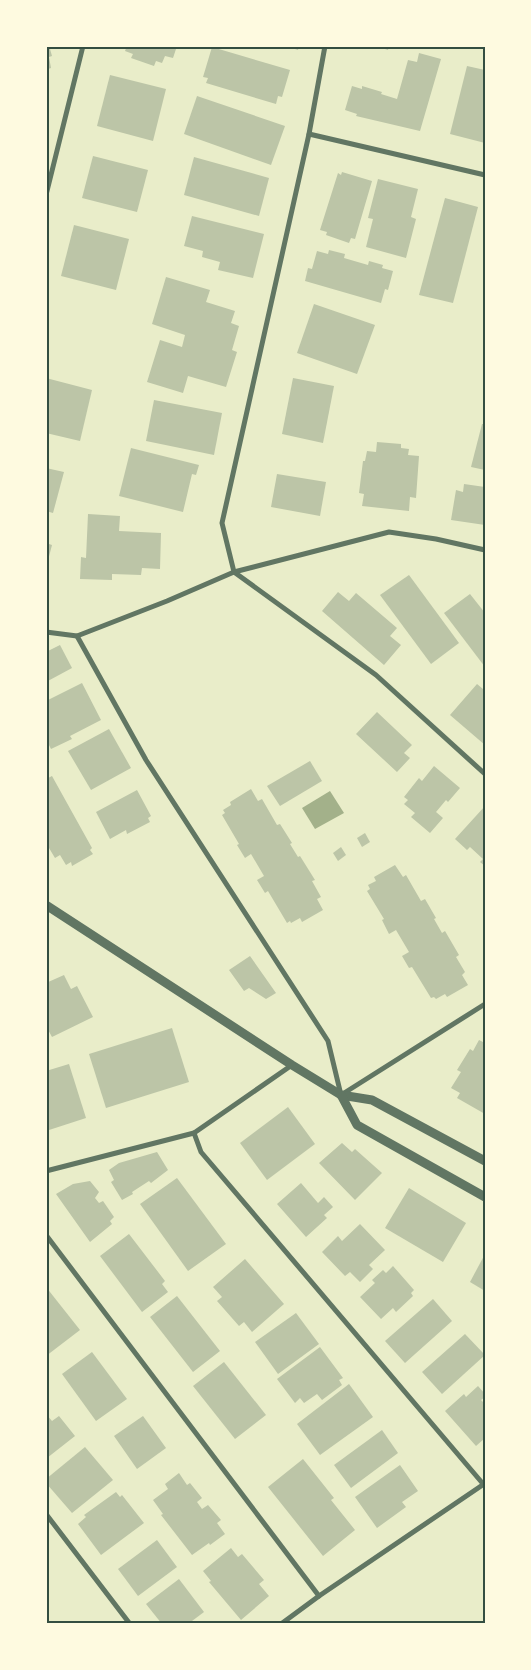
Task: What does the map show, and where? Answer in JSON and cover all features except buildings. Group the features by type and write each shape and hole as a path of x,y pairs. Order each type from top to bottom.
{"street":[{"path":"46,195 83,46"},
{"path":"325,46 309,134 222,522 234,572 376,675 485,774"},
{"path":"309,134 485,175"},
{"path":"46,632 77,636 167,601 234,572 389,532 436,539 485,550"},
{"path":"77,636 146,760 328,1041 341,1095 357,1124 485,1197"},
{"path":"46,905 341,1095 372,1100 485,1161"},
{"path":"341,1095 485,1004"},
{"path":"46,1171 194,1133 292,1065"},
{"path":"194,1133 201,1152 484,1484 281,1624"},
{"path":"47,1237 319,1596"},
{"path":"46,1514 130,1624"}],"shaded area":[{"path":"330,791 344,813 315,829 302,808"}]}
